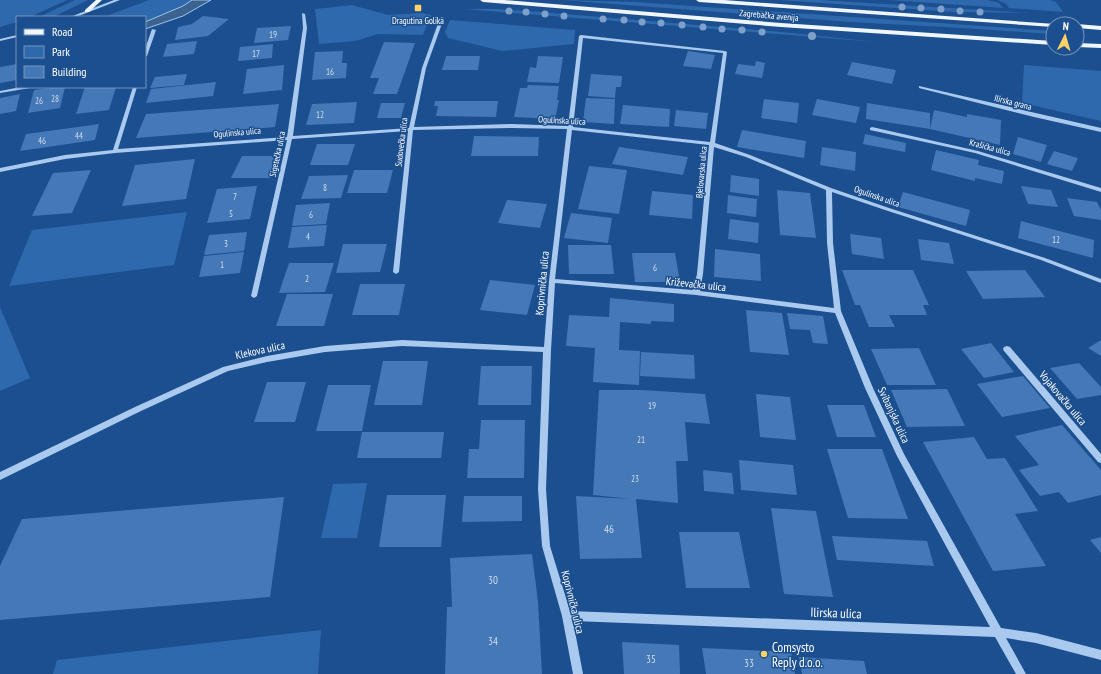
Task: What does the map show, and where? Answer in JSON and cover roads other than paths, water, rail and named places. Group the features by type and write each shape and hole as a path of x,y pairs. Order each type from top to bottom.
{"main road":[{"path":"87,11 99,0"},
{"name":"Zagrebačka avenija","path":"483,0 788,25 1045,42"},
{"name":"Zagrebačka avenija","path":"699,0 1045,24"},
{"path":"1085,27 1101,28"},
{"path":"1085,45 1101,46"}],"street":[{"path":"74,16 118,0"},
{"name":"Sigetečka ulica","path":"254,296 290,137 306,28 303,14"},
{"name":"Sudovečka ulica","path":"396,272 411,129 424,68 442,18"},
{"path":"146,53 154,30"},
{"path":"0,40 16,36"},
{"name":"Koprivnička ulica","path":"578,674 567,616 546,546 542,489 547,350 552,281 580,36 725,52"},
{"name":"Bjelovarska ulica","path":"696,293 700,274 712,144 725,52"},
{"name":"Ilirska grana","path":"921,87 1101,130"},
{"path":"0,92 24,88"},
{"path":"115,151 135,88"},
{"name":"Ogulinska ulica","path":"0,170 65,157 115,151 290,137 411,129 512,126 569,128 712,144 748,156 829,189 1043,259 1101,281"},
{"name":"Krašićka ulica","path":"872,130 976,152 1101,190"},
{"name":"Svibanjska ulica","path":"829,189 830,243 838,311 869,388 901,456 1021,674"},
{"name":"Križevačka ulica","path":"552,281 696,293 838,311"},
{"name":"Klekova ulica","path":"0,476 138,409 226,369 267,359 325,349 402,342 547,350"},
{"name":"Vojakovačka ulica","path":"1007,349 1101,460"},
{"name":"Ilirska ulica","path":"567,616 998,632 1036,638 1101,655"}],"place":[{"name":"Dragutina Golika","path":"418,8"},
{"name":"Comsysto Reply d.o.o.","path":"764,654"}]}
